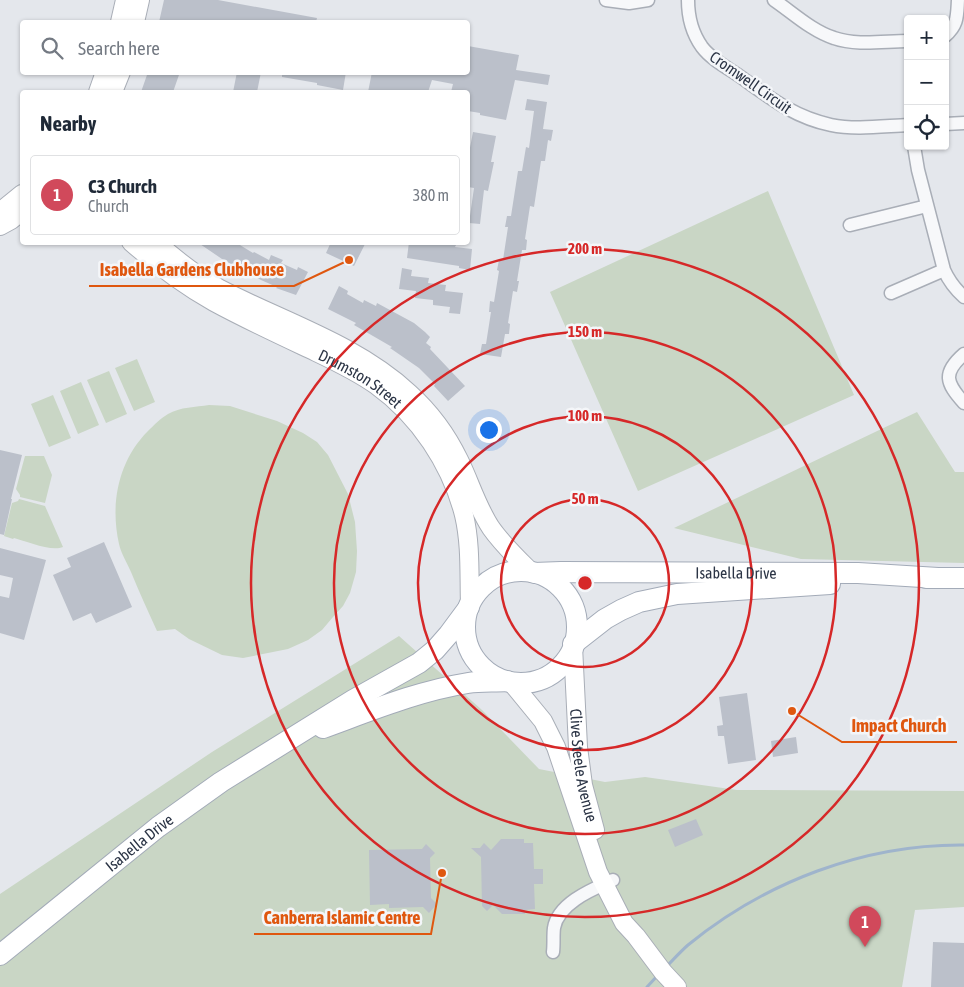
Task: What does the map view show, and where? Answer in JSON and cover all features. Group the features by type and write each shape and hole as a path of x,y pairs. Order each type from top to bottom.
{"main road":[{"path":"523,571 551,580 565,593 574,611 576,620 573,645 568,657 562,665 546,676 528,682 510,682 500,678 483,668 472,653 465,626 469,606 479,591 494,578 523,571"},
{"name":"Isabella Drive","path":"533,573 779,572 858,573 938,578"},
{"name":"Isabella Drive","path":"573,645 605,619 622,610 639,602 677,594 964,578"},
{"name":"Isabella Drive","path":"0,955 158,827 221,782 353,700 420,663 449,634 469,606"},
{"name":"Isabella Drive","path":"287,742 404,699 435,690 470,683 510,682"}],"street":[{"path":"120,20 125,0"},
{"path":"135,20 140,0"},
{"path":"606,0 629,3 648,0"},
{"name":"Cromwell Circuit","path":"688,0 691,24 703,48 716,60 786,109 809,120 833,126 904,125"},
{"path":"774,0 816,30 834,38 853,42 904,41"},
{"path":"949,33 956,23 958,0"},
{"path":"99,90 104,75"},
{"path":"114,90 121,75"},
{"path":"949,124 964,123"},
{"path":"915,150 918,170 944,270 947,277 964,297"},
{"path":"0,212 20,196"},
{"path":"850,225 927,206"},
{"path":"0,226 20,213"},
{"name":"Drumston Street","path":"134,245 183,284 215,302 350,369 377,385 400,405 421,428 435,448 457,492 464,515 468,540 470,564 469,606"},
{"name":"Drumston Street","path":"160,245 185,266 218,288 355,353 384,372 410,394 433,419 451,445 491,528 510,551 533,573"},
{"path":"891,293 944,270"},
{"path":"964,354 954,363 949,374 952,390 964,403"},
{"name":"Clive Steele Avenue","path":"573,645 578,747 583,785 594,826 597,855"},
{"name":"Clive Steele Avenue","path":"510,682 543,721 556,747 608,882 634,921 636,936 677,987"},
{"path":"554,952 556,919 564,909 580,897 608,882"}],"green space":[{"path":"768,191 854,395 638,491 550,292"},
{"path":"137,359 155,402 134,411 115,368"},
{"path":"109,371 127,414 106,423 87,380"},
{"path":"81,382 99,425 78,434 60,391"},
{"path":"53,395 71,438 49,447 31,404"},
{"path":"209,405 230,406 277,421 303,433 317,442 328,455 348,494 355,522 357,551 356,572 350,593 343,606 322,630 308,640 288,649 243,658 222,655 189,639 175,629 157,631 120,547 116,529 116,499 123,469 138,443 165,416 183,409"},
{"path":"917,412 955,472 964,472 964,563 801,559 674,528"},
{"path":"25,456 44,456 52,475 45,503 20,497 16,489"},
{"path":"19,499 45,506 63,547 45,547 4,536 12,503"},
{"path":"399,636 482,710 539,769 605,782 645,777 737,790 964,791 964,907 915,910 902,987 0,987 0,894 212,752"}],"building":[{"path":"164,0 218,0 317,18 316,20 159,20"},
{"path":"470,46 519,55 516,70 550,75 548,85 515,80 506,120 470,111 470,90 452,90 453,84 432,80 429,90 368,90 371,75 470,75"},
{"path":"147,75 179,75 174,90 142,90"},
{"path":"236,75 260,75 257,90 233,90"},
{"path":"282,75 346,75 343,90 282,77"},
{"path":"527,99 547,102 543,129 553,130 551,141 548,140 545,161 541,161 534,207 530,206 525,239 527,240 526,250 522,250 517,292 513,291 508,323 510,324 509,334 505,334 501,357 480,354 482,344 486,344 491,312 489,312 490,301 494,302 499,260 503,260 508,227 505,227 507,216 511,216 518,171 522,171 526,147 529,148 534,111 525,110"},
{"path":"473,132 496,136 491,162 494,162 488,191 484,190 480,224 470,223 474,188 470,187 470,148"},
{"path":"201,245 240,245 269,260 271,255 283,260 281,263 297,270 298,267 308,272 296,295 276,288 222,259"},
{"path":"330,245 364,245 354,266 326,253"},
{"path":"409,245 456,245 455,247 472,249 470,270 459,268 459,266 407,258"},
{"path":"402,268 412,270 411,276 429,278 428,283 446,285 445,291 463,293 460,314 449,313 450,307 433,305 433,300 415,298 416,291 399,289"},
{"path":"339,286 348,291 347,294 363,303 364,300 376,306 377,303 414,323 430,337 426,343 431,347 430,349 465,386 448,401 419,368 390,348 392,347 354,325 356,323 328,309"},
{"path":"0,450 22,455 4,535 0,534"},
{"path":"104,542 132,607 96,623 91,613 73,621 53,575 71,567 67,558"},
{"path":"0,548 46,560 24,640 0,633 0,596 9,598 13,578 0,575"},
{"path":"747,693 756,760 728,764 724,736 718,736 717,726 723,725 719,697"},
{"path":"796,737 798,753 773,757 771,741"},
{"path":"696,819 703,835 675,847 668,830"},
{"path":"501,839 524,839 524,843 533,843 534,869 543,869 543,884 534,884 535,909 525,910 525,914 502,914 493,905 487,911 482,906 481,857 471,848 480,848 484,843 491,850"},
{"path":"426,844 435,853 430,858 431,898 437,904 429,913 423,907 389,908 389,904 370,905 369,850 422,849"},
{"path":"933,942 964,943 964,987 931,987"}],"waterway":[{"path":"666,967 688,945 718,923 783,885 817,871 890,851 927,846 964,845"},
{"path":"647,987 658,975"}],"place":[{"name":"Isabella Gardens Clubhouse","path":"349,260"},
{"name":"Impact Church","path":"792,711"},
{"name":"Canberra Islamic Centre","path":"442,873"},
{"name":"C3 Church","path":"865,947"}]}
